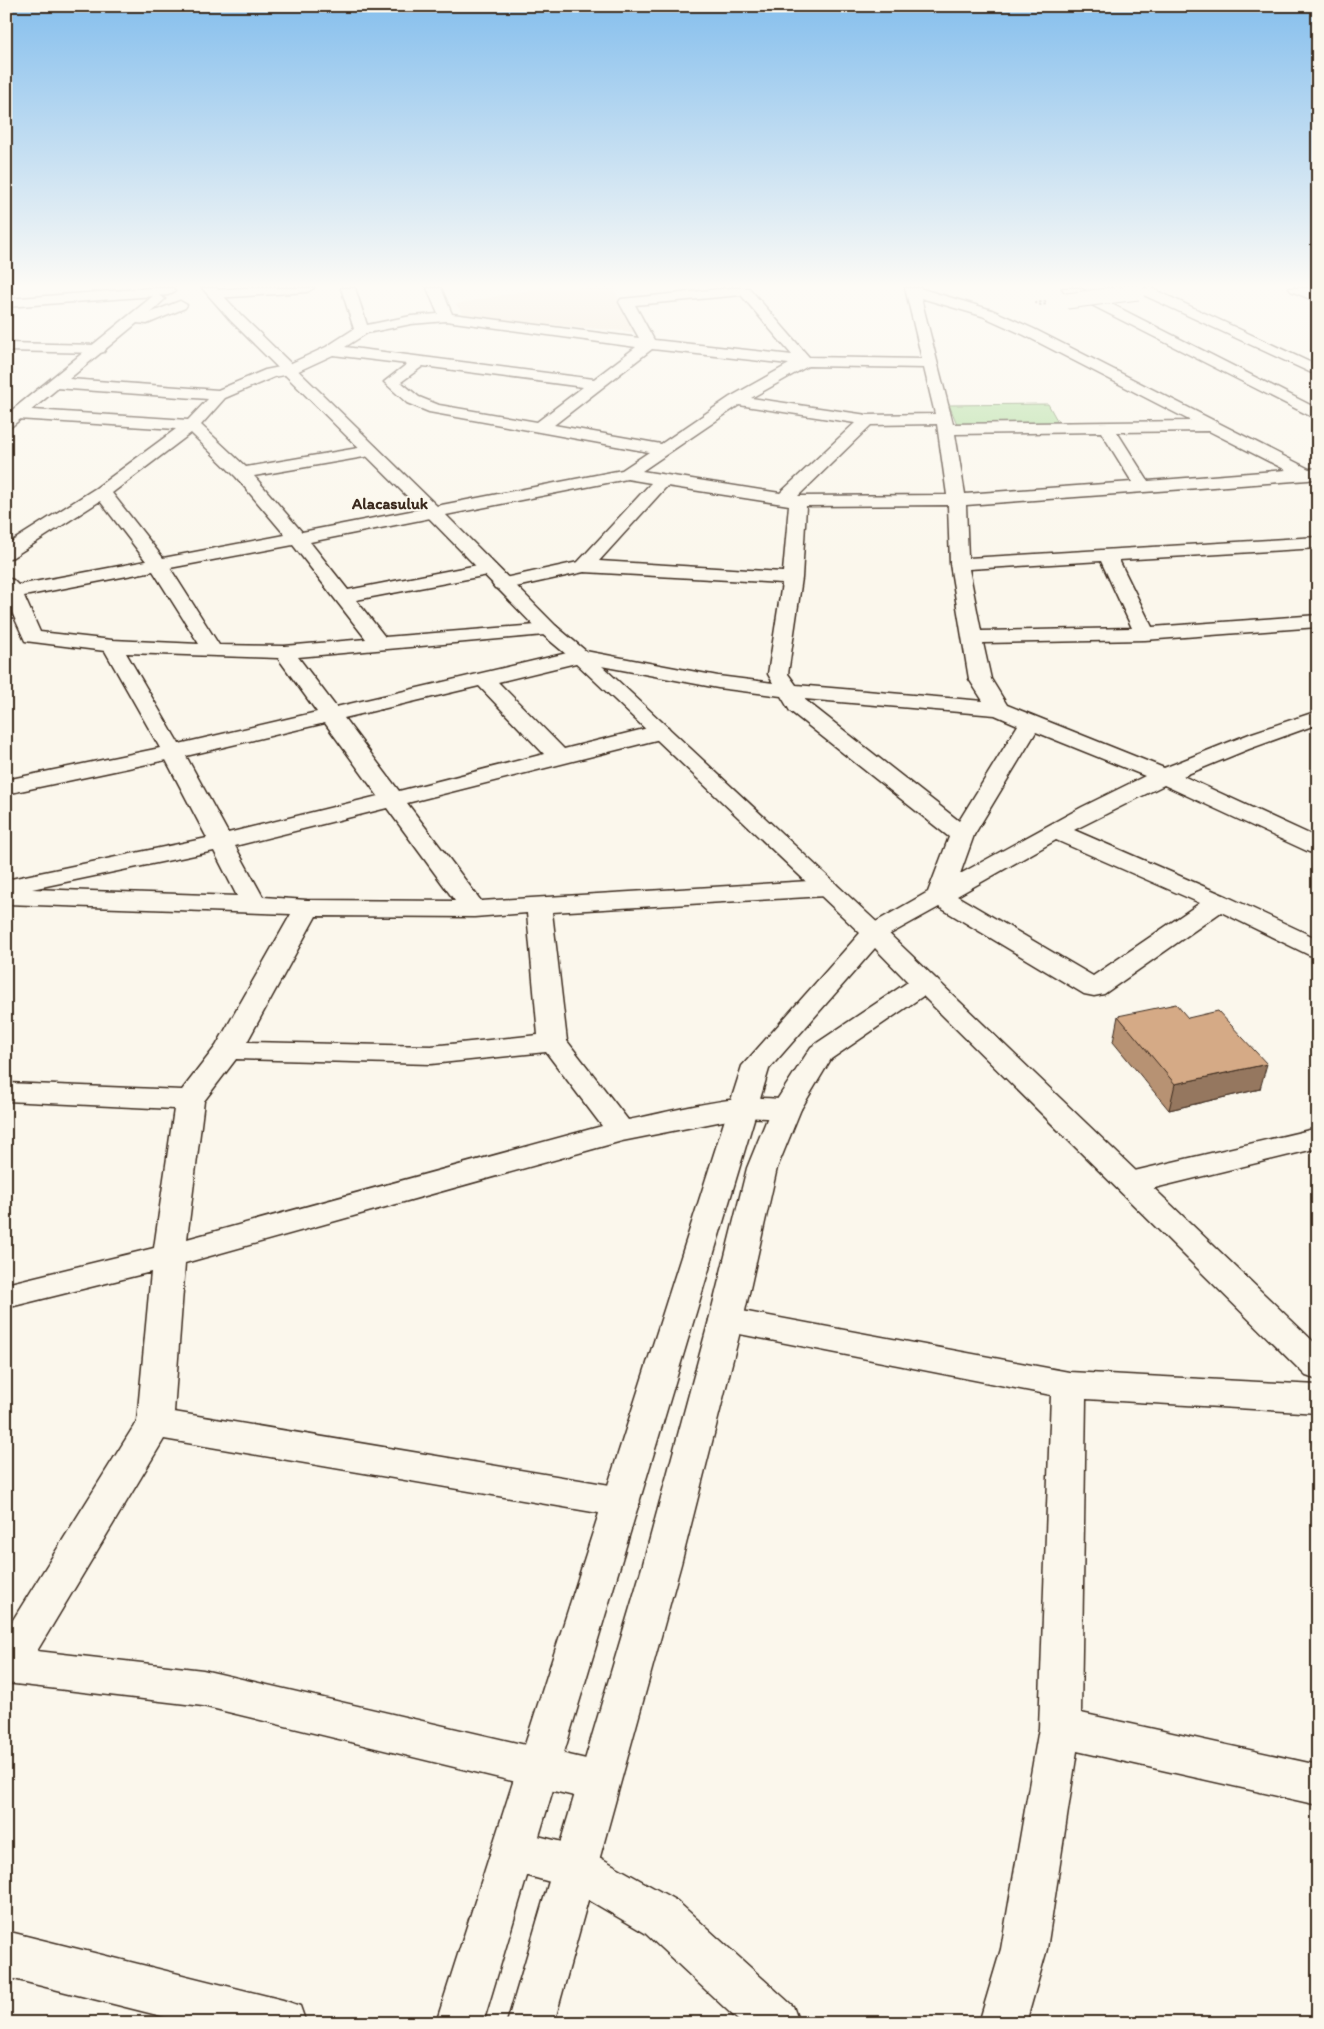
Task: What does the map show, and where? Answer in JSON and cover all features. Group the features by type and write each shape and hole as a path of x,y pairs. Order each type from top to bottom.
{"main road":[{"path":"12,419 56,383 220,395"},
{"path":"6,553 102,492 192,425 220,395 248,383"},
{"path":"302,383 549,630 580,656 874,933 1318,1367"},
{"path":"393,383 413,400 435,409 663,449"},
{"path":"585,383 596,384"},
{"path":"627,474 736,400 767,383"},
{"path":"935,383 945,424 957,500 959,564 980,679 999,709"},
{"path":"1127,383 1314,476"},
{"path":"1251,383 1318,415"},
{"path":"541,427 596,384"},
{"path":"736,400 867,420 945,424 1106,427 1212,426"},
{"path":"12,419 192,425 242,473 298,539 380,644"},
{"path":"867,420 791,500 792,578 778,674 798,706 962,834"},
{"path":"1106,427 1143,486"},
{"path":"242,473 370,451"},
{"path":"549,630 284,652 112,646 32,637 9,588 159,565 627,474 791,500 957,500 1314,476"},
{"path":"584,566 664,479"},
{"path":"102,492 159,565 213,651"},
{"path":"959,564 1318,542"},
{"path":"1108,556 1145,634"},
{"path":"343,597 584,566 792,578"},
{"path":"972,637 1145,634 1318,621"},
{"path":"112,646 174,752 254,904"},
{"path":"284,652 332,714 474,909"},
{"path":"6,787 174,752 580,656 718,682 789,692 999,709 1164,776 1318,846"},
{"path":"485,680 558,756"},
{"path":"460,2023 756,1066 874,933 1056,831 1164,776 1271,733 1318,717"},
{"path":"939,896 962,834 1031,722"},
{"path":"6,887 223,842 558,756 660,732"},
{"path":"1056,831 1219,902 1318,948"},
{"path":"6,896 254,904 307,908 474,909 826,888"},
{"path":"939,896 1094,988 1219,902"},
{"path":"539,905 553,1042 621,1132"},
{"path":"307,908 228,1050 190,1100 169,1256 155,1422 6,1665 202,1688 599,1782"},
{"path":"530,2023 662,1564 726,1320 762,1168 786,1109 821,1053 924,983"},
{"path":"228,1050 430,1055 553,1042"},
{"path":"6,1092 190,1100"},
{"path":"6,1296 169,1256 621,1132 743,1107 786,1109"},
{"path":"1130,1184 1318,1138"},
{"path":"726,1320 1069,1385 1318,1399"},
{"path":"1002,2023 1024,1949 1060,1728 1069,1385"},
{"path":"155,1422 622,1502"},
{"path":"1060,1728 1318,1785"},
{"path":"514,1851 574,1867 661,1917 776,2023"},
{"path":"6,1954 283,2023"}],"green space":[{"path":"1048,404 1058,422 957,424 949,405"}],"building":[{"path":"1176,1004 1188,1018 1218,1011 1267,1064 1175,1084 1118,1016"}],"district":[{"name":"Alacasuluk","path":"390,503"}]}
